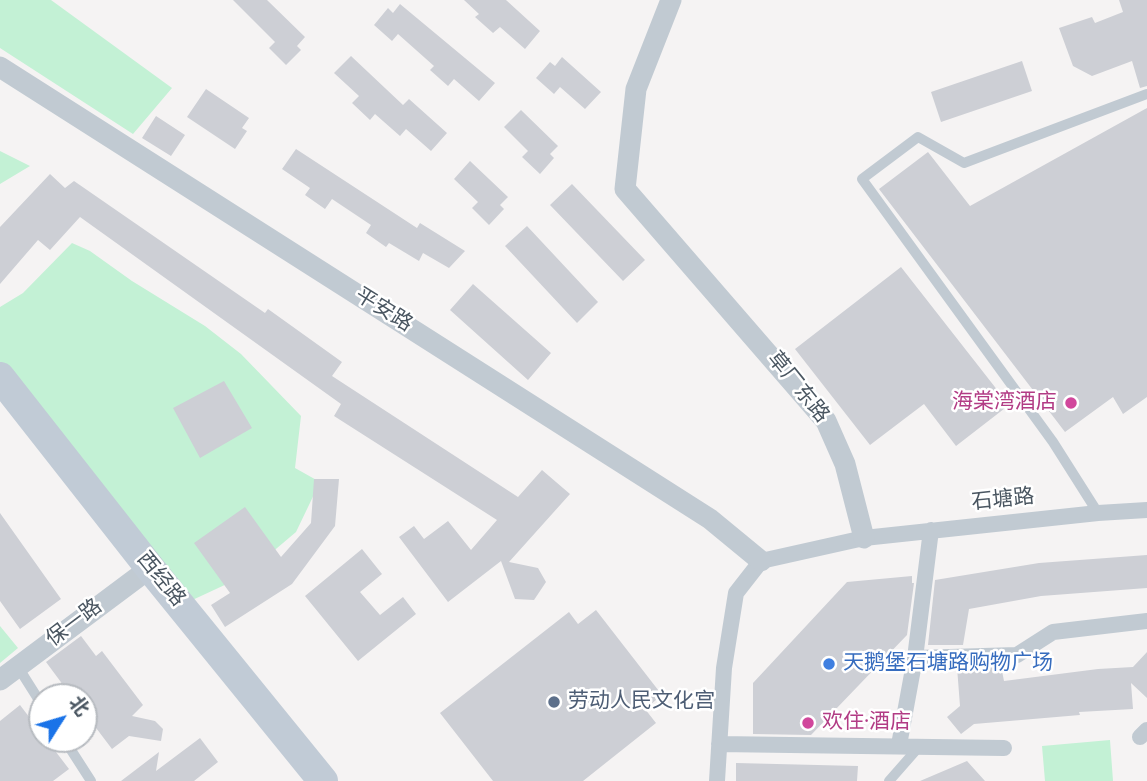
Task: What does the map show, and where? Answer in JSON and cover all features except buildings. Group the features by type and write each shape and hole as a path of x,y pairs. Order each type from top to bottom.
{"main road":[{"name":"西经路","path":"4,389 323,781"}],"street":[{"name":"草厂东路","path":"671,0 636,89 625,189 826,421 845,464 864,538"},
{"name":"平安路","path":"0,67 710,519 761,561"},
{"name":"石塘路","path":"864,538 1147,510"},
{"path":"899,745 915,658 931,530"},
{"path":"717,781 724,668 736,593 761,561 864,538"},
{"name":"保一路","path":"0,680 150,568"},
{"path":"915,658 1017,655 1053,632 1147,621"},
{"path":"719,744 1004,748"}],"lane":[{"path":"1098,513 1053,442 862,179 918,137 964,163 1147,94"},
{"path":"18,667 28,683"},
{"path":"889,781 918,748"},
{"path":"73,753 91,781"}],"green space":[{"path":"0,0 51,0 172,88 133,134 0,48"},
{"path":"0,151 30,166 0,184"},
{"path":"72,243 90,251 132,281 205,326 241,354 301,416 295,468 320,482 296,532 244,576 186,603 0,369 0,307 23,293"},
{"path":"0,626 18,648 0,663"},
{"path":"1110,740 1113,781 1045,781 1042,746"}],"place":[{"name":"海棠湾酒店","path":"1071,403"},
{"name":"天鹅堡石塘路购物广场","path":"829,664"},
{"name":"劳动人民文化宫","path":"554,702"},
{"name":"欢住·酒店","path":"808,723"}]}
